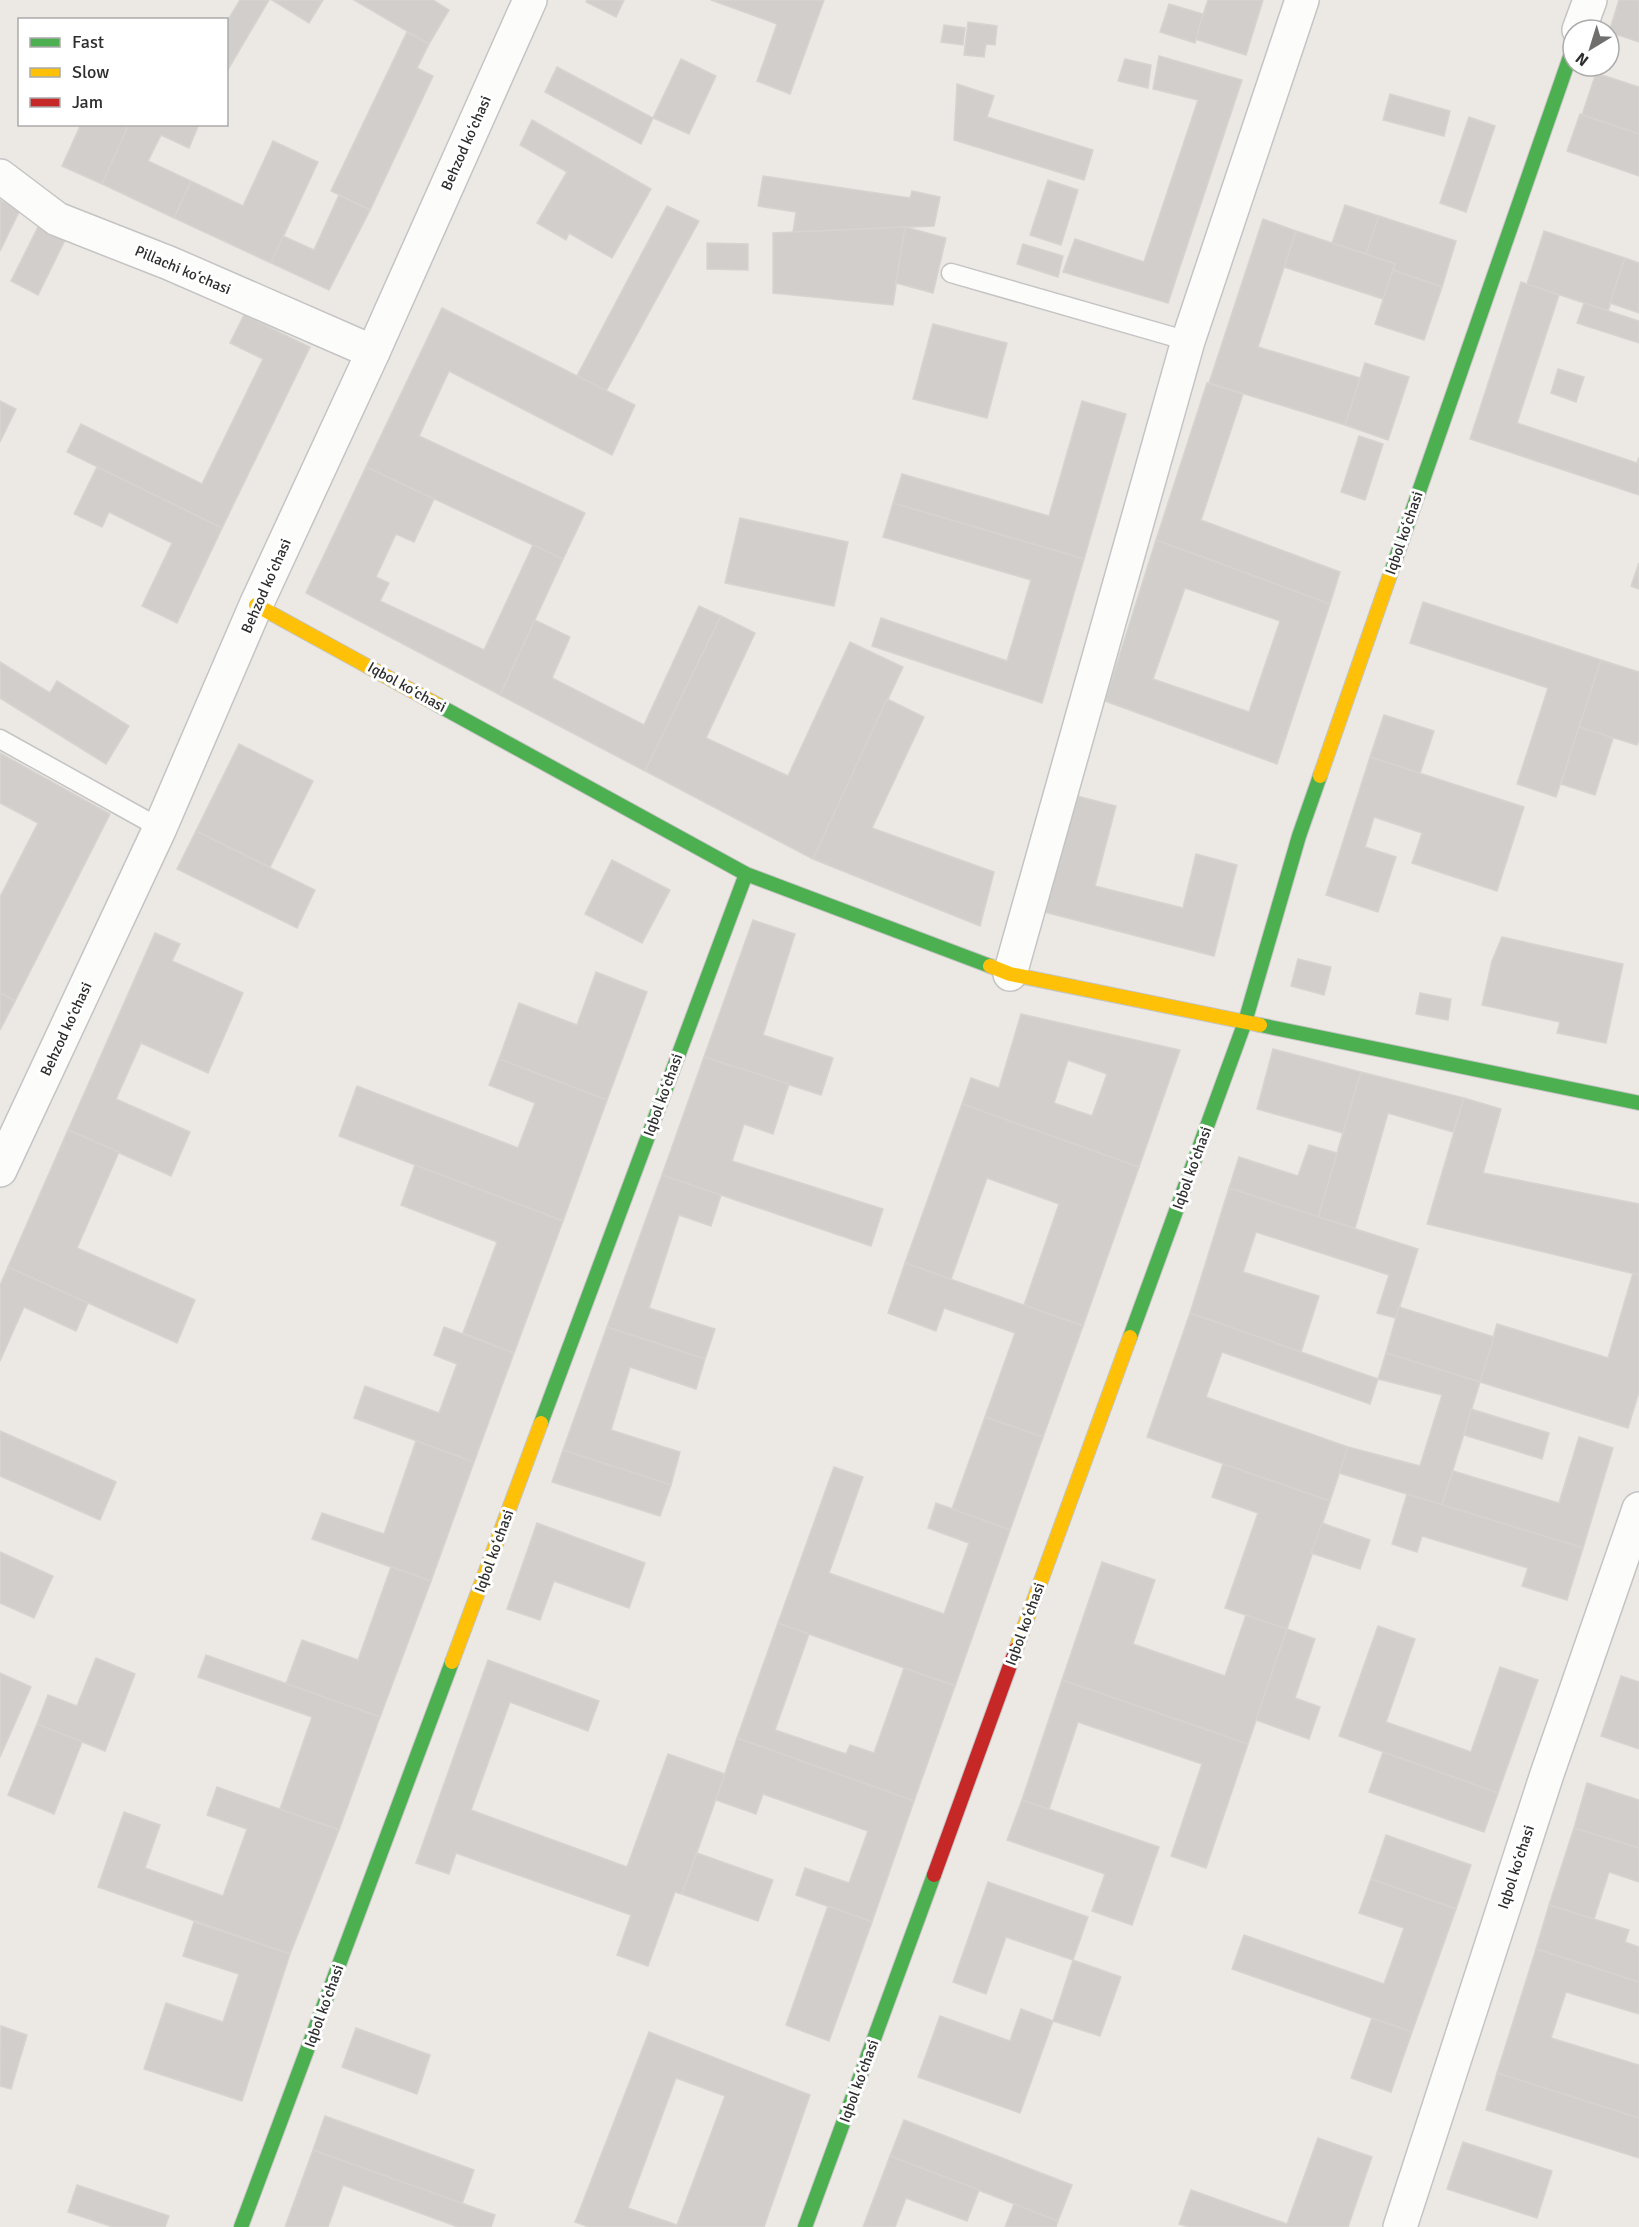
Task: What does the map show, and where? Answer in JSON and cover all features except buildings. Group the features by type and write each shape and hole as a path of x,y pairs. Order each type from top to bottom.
{"street":[{"name":"Behzod koʻchasi","path":"0,1170 160,828 256,604 373,352 530,0"},
{"path":"1010,974 1188,341 1302,0"},
{"path":"1583,18 1590,0"},
{"name":"Iqbol koʻchasi","path":"805,2227 1245,1022 1299,836 1563,78"},
{"name":"Pillachi koʻchasi","path":"0,176 57,219 169,263 373,352"},
{"name":"Iqbol koʻchasi","path":"256,604 746,874 1010,974 1639,1102"},
{"name":"Iqbol koʻchasi","path":"241,2227 746,874"},
{"name":"Iqbol koʻchasi","path":"1400,2227 1546,1774 1639,1509"}],"lane":[{"path":"951,273 1188,341"},
{"path":"0,740 160,828"}],"traffic: fast":[{"path":"1390,575 1563,78"},
{"path":"438,705 746,874 990,966"},
{"path":"1130,1337 1245,1022 1299,836 1320,776"},
{"path":"541,1423 746,874"},
{"path":"1260,1025 1639,1103"},
{"path":"241,2227 452,1662"},
{"path":"805,2227 934,1875"}],"traffic: slow":[{"path":"1320,776 1390,575"},
{"path":"256,605 438,705"},
{"path":"990,966 1010,974 1260,1025"},
{"path":"1016,1649 1130,1337"},
{"path":"452,1662 541,1423"}],"traffic: jam":[{"path":"934,1875 1016,1649"}]}
